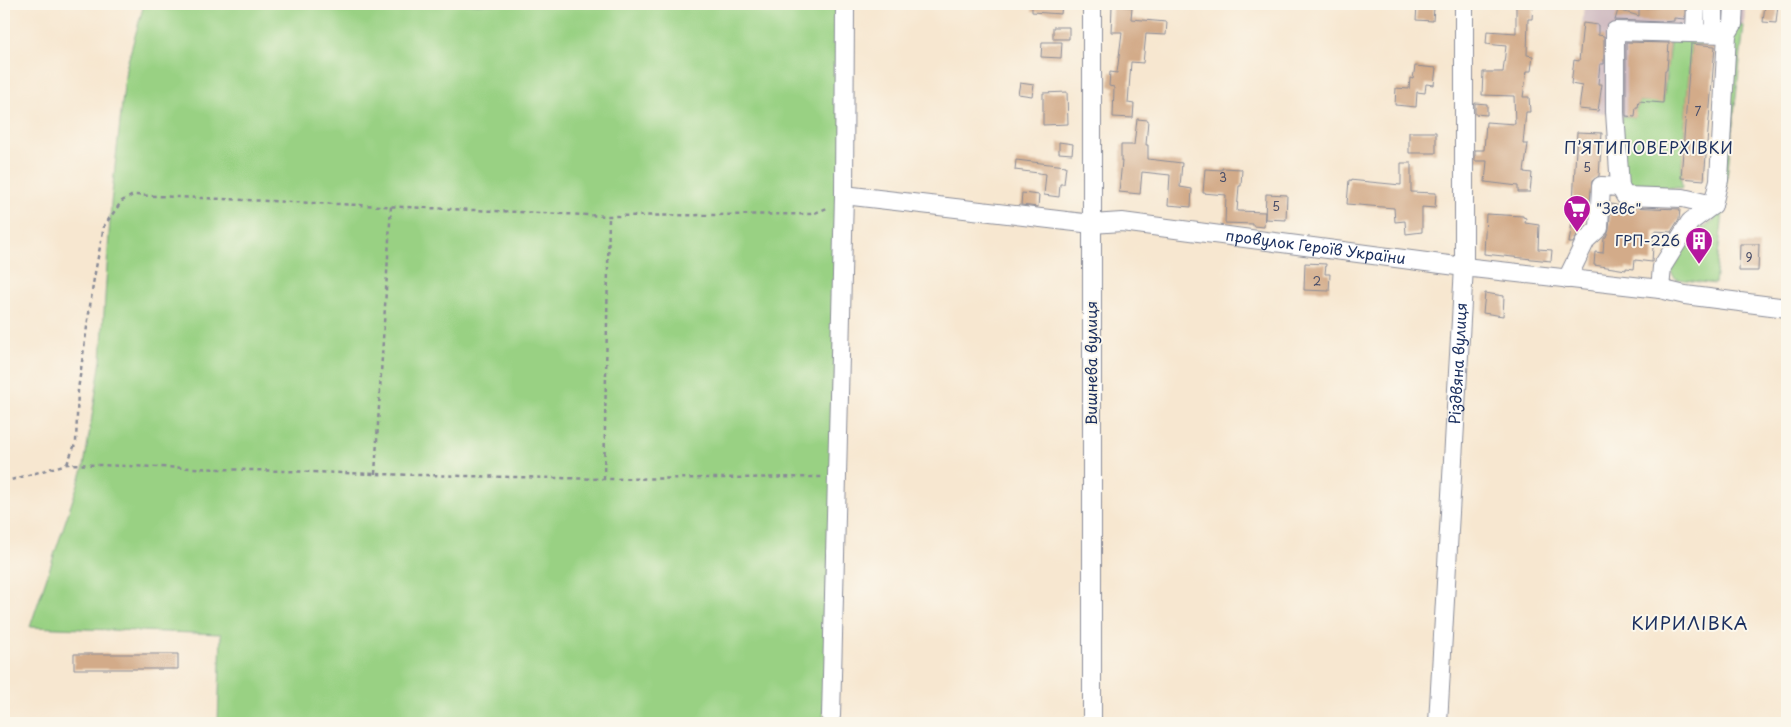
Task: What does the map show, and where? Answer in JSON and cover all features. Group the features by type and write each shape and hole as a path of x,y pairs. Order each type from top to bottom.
{"street":[{"path":"832,716 844,195 845,4"},
{"name":"Вишнева вулиця","path":"1092,4 1092,723"},
{"name":"Різдвяна вулиця","path":"1438,723 1464,267 1464,4"},
{"path":"1695,33 1696,4"},
{"path":"1660,290 1662,267 1690,222 1713,205 1719,180 1720,34 1714,4"},
{"path":"1713,205 1683,198 1626,196 1620,187 1615,112 1615,31 1720,34 1733,24 1734,4"},
{"path":"1567,279 1586,240 1599,228 1601,186 1620,187"},
{"name":"провулок Героїв України","path":"844,195 1092,224 1122,222 1464,267 1660,290 1787,308"}],"path":[{"path":"68,464 76,442 78,390 94,278 104,226 122,201 133,195 609,216 812,214 840,202 844,195"},
{"path":"375,474 391,206"},
{"path":"604,479 609,216"},
{"path":"4,482 68,464 604,479 822,477 838,466"}],"shaded area":[{"path":"1584,4 1745,4 1744,26 1671,34 1663,103 1636,107 1635,117 1622,116 1579,109 1582,86 1571,84 1574,60 1585,62 1586,53 1580,52"}],"green space":[{"path":"144,4 845,4 837,485 823,723 218,723 221,634 30,627 84,466 101,360 111,203 126,68"},
{"path":"1733,25 1744,26 1715,284 1677,279 1673,276 1668,265 1694,227 1704,228 1714,221"},
{"path":"1671,34 1713,35 1715,46 1691,44 1681,178 1682,188 1621,186 1622,116 1635,117 1639,101 1663,102"}],"building":[{"path":"1032,4 1062,4 1061,14 1032,12"},
{"path":"1516,4 1533,4 1532,19 1528,19 1527,55 1533,56 1531,71 1527,71 1523,97 1529,97 1530,112 1526,112 1523,144 1528,144 1524,172 1532,173 1530,192 1518,192 1518,186 1485,182 1487,161 1475,161 1475,150 1484,150 1486,122 1515,124 1514,96 1482,95 1483,72 1503,72 1506,46 1486,44 1487,31 1516,33"},
{"path":"1680,4 1685,4 1685,19 1674,18 1674,21 1661,22 1615,20 1618,10 1639,16 1639,8 1680,7"},
{"path":"1765,4 1778,4 1776,23 1763,22"},
{"path":"1112,6 1132,7 1131,19 1167,22 1166,35 1146,34 1143,63 1131,62 1128,103 1134,104 1133,118 1113,117 1114,87 1109,86 1110,72 1117,73 1122,32 1111,32"},
{"path":"1417,6 1434,8 1433,21 1416,20"},
{"path":"1583,23 1598,25 1598,35 1604,36 1604,64 1600,64 1598,84 1602,84 1598,111 1579,109 1582,86 1571,84 1574,60 1579,61"},
{"path":"1053,27 1069,27 1069,39 1053,39"},
{"path":"1042,42 1062,42 1061,58 1041,57"},
{"path":"1626,42 1669,43 1663,103 1639,101 1635,117 1626,116"},
{"path":"1691,44 1715,46 1704,180 1681,178"},
{"path":"1415,66 1436,68 1434,85 1426,84 1425,93 1417,92 1416,107 1395,105 1396,88 1409,89 1410,78 1413,79"},
{"path":"1020,83 1034,85 1032,96 1018,94"},
{"path":"1067,92 1068,124 1043,125 1043,93"},
{"path":"1475,103 1487,104 1487,115 1475,114"},
{"path":"1137,119 1148,120 1146,145 1148,145 1148,159 1182,163 1180,187 1192,189 1191,207 1168,205 1170,175 1142,172 1140,194 1119,192 1122,161 1121,145 1134,145"},
{"path":"1409,132 1436,132 1436,153 1409,153"},
{"path":"1577,132 1602,133 1599,176 1592,181 1590,203 1573,202"},
{"path":"1059,142 1073,144 1072,154 1059,153"},
{"path":"1016,160 1066,166 1064,184 1060,184 1059,197 1044,195 1046,174 1015,170"},
{"path":"1401,163 1411,163 1411,192 1436,193 1435,208 1422,207 1422,232 1406,234 1405,221 1395,222 1394,208 1347,204 1349,180 1401,185"},
{"path":"1222,168 1242,169 1237,211 1265,212 1264,227 1253,226 1253,224 1225,223 1226,195 1203,193 1205,169 1222,170"},
{"path":"1022,193 1039,195 1038,207 1021,205"},
{"path":"1266,194 1287,195 1286,220 1265,219"},
{"path":"1611,204 1625,207 1680,209 1679,219 1671,232 1654,231 1652,262 1635,260 1634,269 1626,268 1626,270 1594,265 1595,252 1603,253 1604,238 1609,229"},
{"path":"1486,214 1523,216 1526,218 1525,223 1539,225 1538,249 1552,250 1551,261 1484,254"},
{"name":"\"Зевс\"","path":"1572,222 1584,223 1584,228 1577,235 1573,243 1569,243"},
{"path":"1740,244 1759,244 1758,271 1739,271"},
{"path":"1305,263 1326,264 1325,274 1330,274 1329,291 1304,290"},
{"path":"1485,293 1504,296 1503,316 1483,313"},
{"path":"74,654 178,654 178,669 74,669"}],"place":[{"name":"\"Зевс\"","path":"1577,233"},
{"name":"ГРП-226","path":"1699,265"}],"district":[{"name":"П’ЯТИПОВЕРХІВКИ","path":"1649,148"},
{"name":"КИРИЛІВКА","path":"1690,624"}]}
